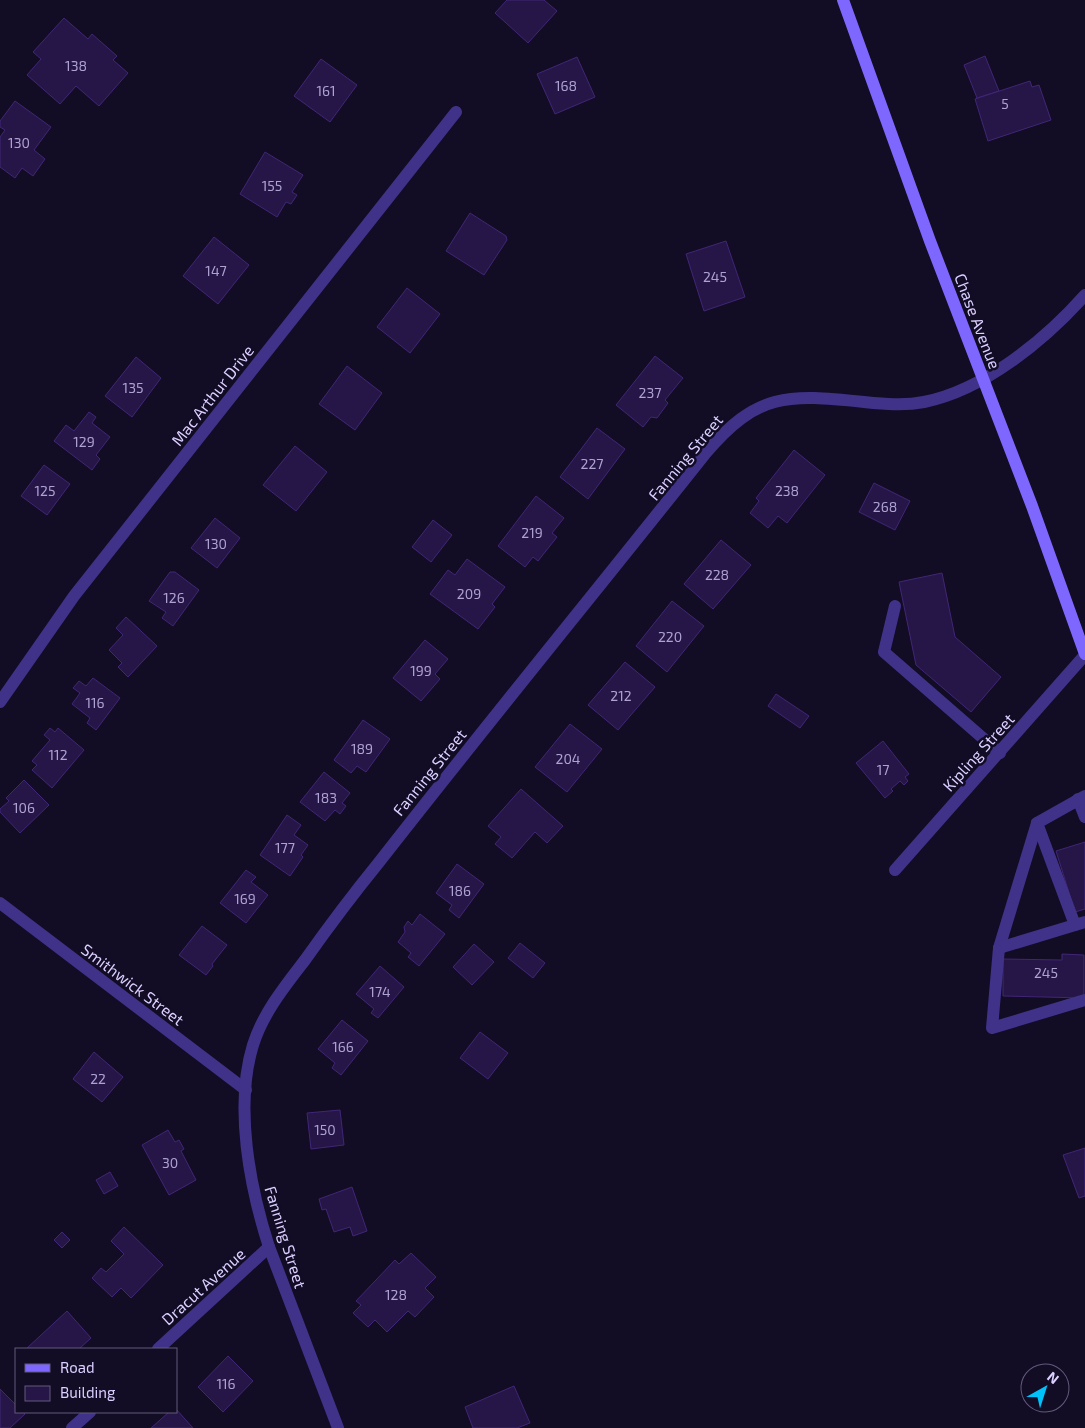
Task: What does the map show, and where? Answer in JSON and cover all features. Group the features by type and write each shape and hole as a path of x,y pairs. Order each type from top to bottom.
{"main road":[{"name":"Chase Avenue","path":"843,0 930,242 1032,506 1085,654"}],"street":[{"name":"Mac Arthur Drive","path":"0,702 74,596 456,112"},
{"name":"Fanning Street","path":"338,1428 269,1247 251,1179 247,1138 246,1090 250,1060 258,1032 281,992 425,803 705,454 728,428 754,410 786,399 819,397 881,404 909,404 945,397 984,379 1028,348 1085,295"},
{"path":"895,606 884,652 1000,753"},
{"name":"Kipling Street","path":"895,870 1000,753 1085,654"},
{"path":"1085,817 1082,797 1036,823 999,948 992,1028 1085,1000"},
{"path":"999,948 1080,924 1059,872 1036,823"},
{"name":"Smithwick Street","path":"0,903 246,1090"},
{"name":"Dracut Avenue","path":"159,1348 269,1247"},
{"path":"72,1428 89,1413"}],"building":[{"path":"507,0 544,0 557,11 528,43 495,13"},
{"path":"64,18 88,39 92,34 117,56 113,60 128,73 99,106 76,86 60,104 27,75 41,59 33,52"},
{"path":"985,56 999,91 977,98 964,65"},
{"path":"577,57 595,97 555,114 537,74"},
{"path":"321,59 357,85 330,122 294,96"},
{"path":"1030,81 1032,87 1039,85 1051,120 988,141 975,99"},
{"path":"15,101 51,127 34,150 45,159 33,176 22,168 15,178 0,167 0,137 5,130 0,127 0,121"},
{"path":"265,152 303,175 292,192 297,195 291,204 286,202 277,217 240,194"},
{"path":"470,213 506,236 507,240 484,275 446,251"},
{"path":"214,237 249,265 218,304 183,276"},
{"path":"726,241 745,297 704,311 686,254"},
{"path":"407,288 440,314 410,353 377,327"},
{"path":"655,356 683,378 665,400 668,403 657,418 651,417 643,427 616,405"},
{"path":"136,357 161,378 132,417 105,396"},
{"path":"347,366 382,393 355,430 319,404"},
{"path":"89,412 96,417 92,423 110,437 96,455 100,459 92,470 54,441 66,425 74,431"},
{"path":"597,428 625,449 588,499 560,477"},
{"path":"295,446 327,472 296,511 263,485"},
{"path":"794,450 825,475 787,523 778,516 768,528 750,513 759,501 756,498"},
{"path":"44,465 70,484 47,515 21,496"},
{"path":"874,483 910,501 895,530 859,512"},
{"path":"536,496 564,518 552,533 557,537 538,561 533,557 525,567 498,546"},
{"path":"215,518 240,538 217,568 191,548"},
{"path":"433,520 452,535 431,562 412,547"},
{"path":"721,540 751,565 713,609 684,584"},
{"path":"467,559 505,587 492,604 495,607 478,629 430,594 448,570 455,575"},
{"path":"170,572 175,572 199,590 173,626 162,618 166,612 149,601"},
{"path":"942,573 955,637 1001,677 971,712 916,665 899,582"},
{"path":"672,601 704,626 667,672 636,646"},
{"path":"126,617 157,646 128,677 118,667 122,663 109,650 123,635 116,628"},
{"path":"425,640 448,659 435,674 440,679 421,701 393,678"},
{"path":"625,662 655,687 618,730 588,705"},
{"path":"93,678 120,698 96,730 87,723 90,718 72,704 80,693 73,688 79,681 86,686"},
{"path":"776,694 809,716 800,728 768,706"},
{"path":"363,720 390,739 366,772 357,766 351,773 334,760"},
{"path":"570,724 602,749 567,792 535,767"},
{"path":"50,728 55,732 58,728 84,750 52,788 32,770 37,765 32,761 50,740 44,735"},
{"path":"883,741 909,774 905,777 908,781 904,785 900,781 885,798 856,763"},
{"path":"324,772 350,793 342,803 346,806 340,814 335,810 325,821 300,802"},
{"path":"24,780 49,805 20,833 0,812 0,809 9,801 6,798"},
{"path":"521,789 563,826 547,843 535,832 512,858 495,844 501,837 488,826"},
{"path":"287,815 301,825 294,835 308,845 301,855 303,857 290,876 260,855"},
{"path":"1085,842 1085,909 1075,912 1056,851"},
{"path":"457,864 484,884 459,918 449,910 452,905 436,893"},
{"path":"246,870 256,877 251,882 268,895 246,923 220,903"},
{"path":"420,914 445,934 419,966 408,957 411,953 398,942 405,932 404,927 408,921 412,925"},
{"path":"202,926 227,945 206,975 179,955"},
{"path":"520,943 545,963 533,978 508,958"},
{"path":"474,944 494,962 472,985 453,967"},
{"path":"1062,954 1084,955 1084,998 1003,996 1003,959 1062,960"},
{"path":"380,966 404,987 378,1018 371,1013 374,1009 356,994"},
{"path":"342,1020 368,1041 341,1075 332,1068 335,1063 318,1049"},
{"path":"480,1032 508,1053 488,1079 460,1058"},
{"path":"94,1052 123,1077 102,1102 73,1079"},
{"path":"340,1110 344,1145 311,1149 307,1113"},
{"path":"168,1130 175,1142 179,1140 184,1149 181,1151 196,1180 169,1195 142,1145"},
{"path":"1085,1148 1085,1196 1079,1198 1063,1155"},
{"path":"110,1172 118,1186 104,1194 96,1180"},
{"path":"352,1187 367,1231 353,1236 350,1227 334,1232 326,1209 322,1210 319,1199"},
{"path":"124,1227 163,1265 131,1298 121,1288 112,1297 92,1278 101,1268 106,1272 124,1254 111,1241"},
{"path":"62,1232 70,1240 62,1248 54,1240"},
{"path":"411,1253 436,1277 425,1288 434,1297 415,1317 408,1311 387,1332 375,1320 368,1327 353,1313 361,1305 356,1301 395,1260 399,1264"},
{"path":"67,1311 91,1338 80,1348 27,1348"},
{"path":"228,1356 253,1381 223,1412 198,1387"},
{"path":"514,1386 530,1423 517,1428 473,1428 465,1407"},
{"path":"0,1389 15,1404 15,1413 25,1414 10,1428 0,1428"},
{"path":"178,1411 193,1428 151,1428 168,1413 178,1413"}]}
